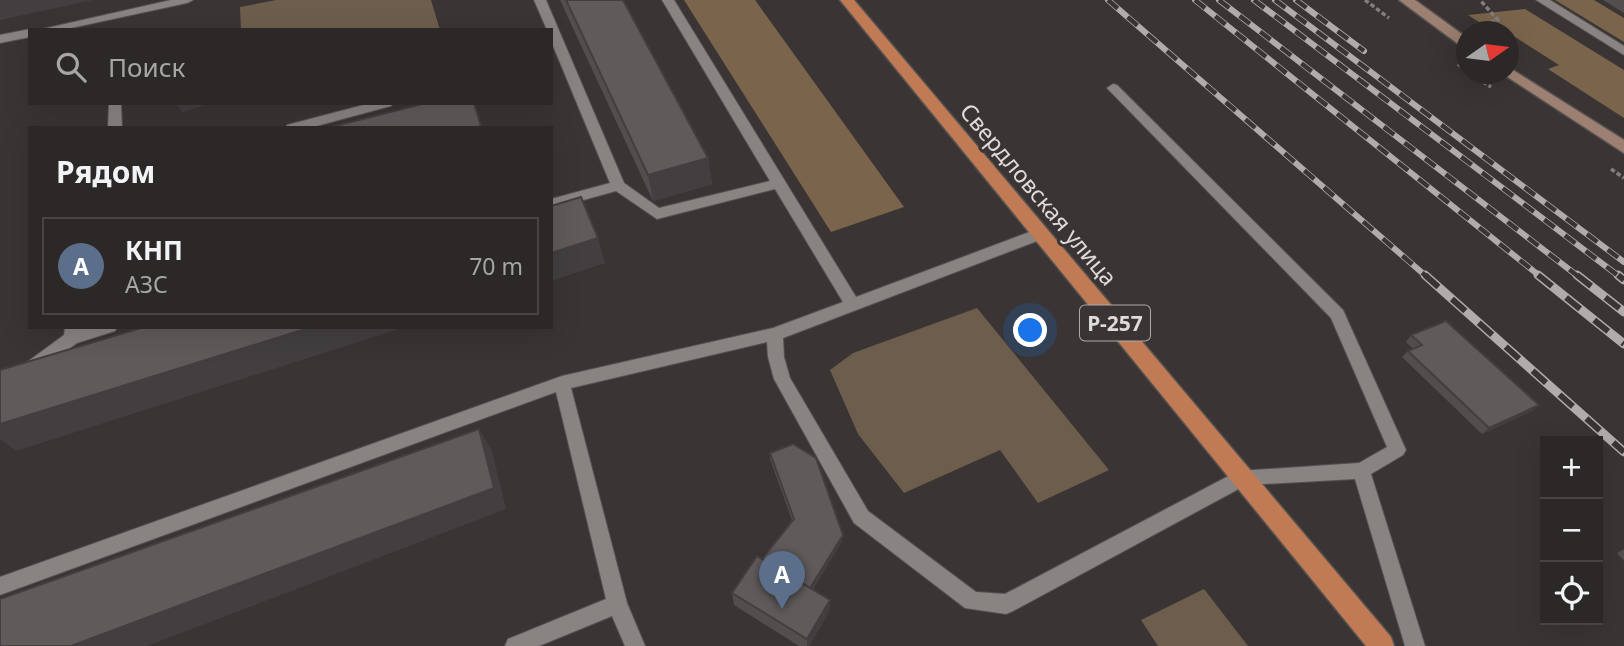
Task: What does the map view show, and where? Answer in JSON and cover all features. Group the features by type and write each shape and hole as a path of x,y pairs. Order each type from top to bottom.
{"highway":[{"name":"Свердловская улица","path":"847,0 1382,646"}],"main road":[{"path":"1406,0 1456,36"},
{"path":"1519,78 1624,148"}],"lane":[{"path":"53,28 187,0"},
{"path":"540,0 548,28"},
{"path":"668,0 853,306"},
{"path":"1542,0 1624,51"},
{"path":"115,15 115,28"},
{"path":"0,39 28,33"},
{"path":"557,59 618,186 657,214 780,183"},
{"path":"775,334 776,357 782,379 862,517 972,601 1006,604 1244,477 1361,471 1397,450 1337,314 1113,88"},
{"path":"115,105 115,126"},
{"path":"300,126 379,105"},
{"path":"553,203 618,186"},
{"path":"0,586 562,383 775,334 1040,234"},
{"path":"0,391 72,332 94,329"},
{"path":"562,383 617,604 635,646"},
{"path":"1361,471 1415,646"},
{"path":"515,646 617,604"}],"shaded area":[{"path":"276,0 431,0 439,28 241,28 240,7"},
{"path":"684,0 755,0 904,207 831,232"},
{"path":"1555,0 1594,0 1624,18 1624,42"},
{"path":"1525,9 1624,70 1624,118 1548,69 1559,65 1519,40 1519,21 1477,21 1468,15"},
{"path":"977,308 1109,470 1038,503 1000,450 904,493 858,434 830,370 853,353"},
{"path":"1204,589 1248,646 1158,646 1141,620"}],"building":[{"path":"566,0 623,0 708,158 648,175"},
{"path":"418,105 475,105 481,126 335,126"},
{"path":"581,197 598,238 553,252 553,205"},
{"path":"1446,321 1539,405 1489,428 1408,351 1422,345 1411,335"},
{"path":"137,329 306,329 0,424 0,370"},
{"path":"479,429 494,488 71,646 0,646 0,599"},
{"path":"793,444 816,458 843,535 810,588 762,559 794,519 770,453"},
{"path":"757,556 830,600 807,639 732,593"}],"railway":[{"path":"1108,0 1427,277"},
{"path":"1195,0 1541,277"},
{"path":"1219,0 1579,277"},
{"path":"1254,0 1620,277"},
{"path":"1275,0 1624,262"},
{"path":"1296,0 1364,51"},
{"path":"1425,275 1624,452"},
{"path":"1538,275 1624,344"},
{"path":"1577,275 1624,312"},
{"path":"1618,275 1624,280"}],"place":[{"name":"КНП","path":"782,609"}]}
